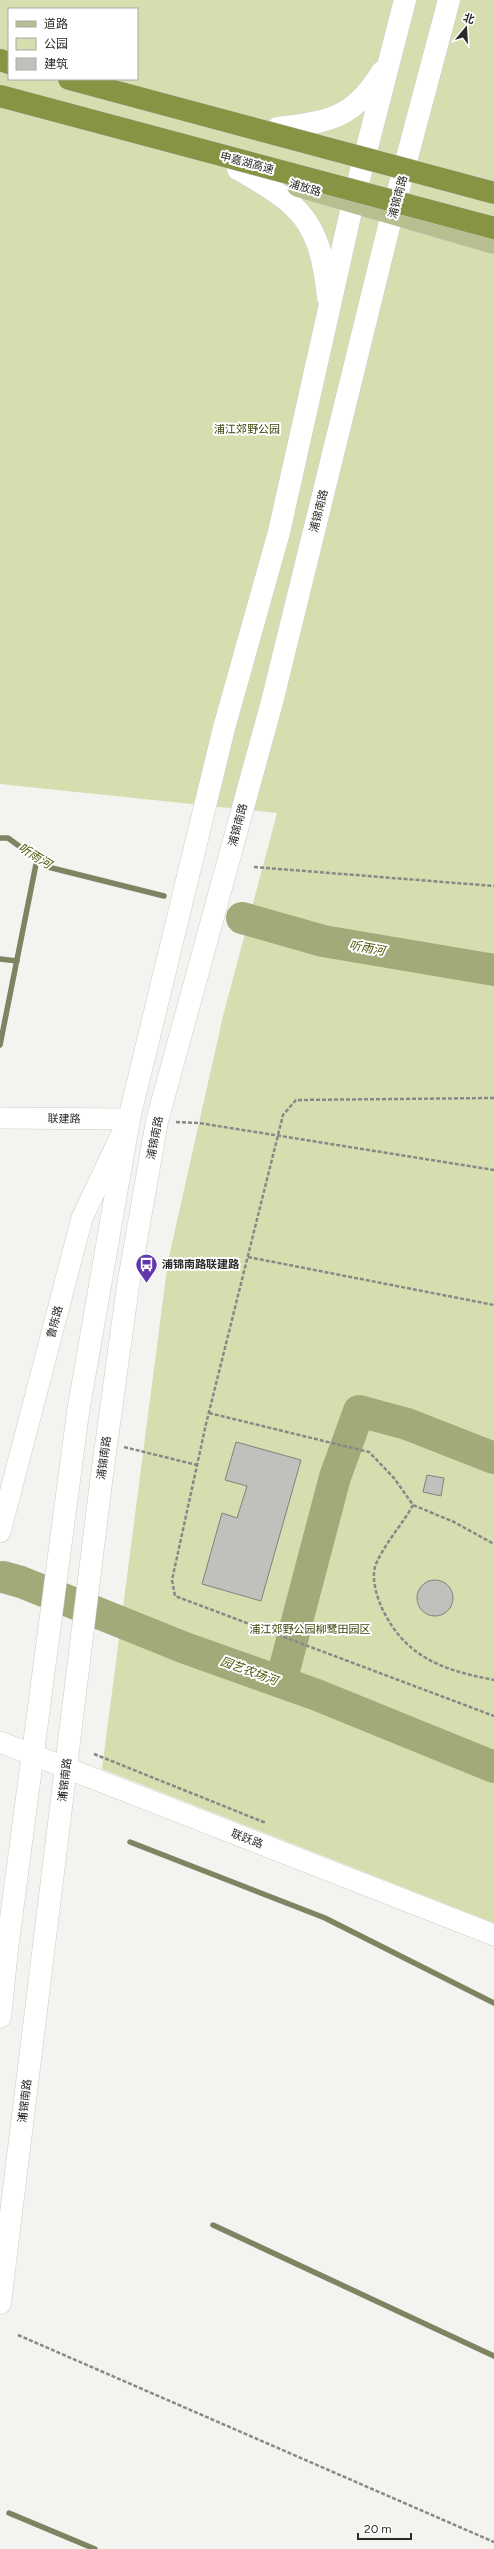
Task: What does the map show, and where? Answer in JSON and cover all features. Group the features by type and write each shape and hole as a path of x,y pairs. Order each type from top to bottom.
{"highway":[{"path":"73,80 494,193"},
{"name":"申嘉湖高速","path":"0,96 494,228"}],"main road":[{"path":"0,2017 32,1755 78,1412 128,1120 224,728 279,532 353,202 405,0"},
{"name":"浦锦南路","path":"0,2303 106,1442 128,1286 158,1121 272,702 392,214 408,161 449,0"},
{"path":"278,128 314,123 343,115 370,91 389,60"},
{"path":"96,80 494,183"},
{"name":"浦放路","path":"0,102 494,243"},
{"path":"238,169 280,193 309,223 320,253 328,295 328,311"}],"street":[{"name":"联建路","path":"0,1118 128,1120"},
{"name":"鲁陈路","path":"0,1532 82,1218 128,1120"},
{"name":"联跃路","path":"0,1742 494,1935"}],"path":[{"path":"254,867 494,886"},
{"path":"494,1098 296,1100 283,1115 209,1413 172,1580 175,1596 494,1716"},
{"path":"158,1121 198,1123 277,1137 494,1170"},
{"path":"248,1257 494,1305"},
{"path":"209,1413 369,1452 394,1478 414,1505 454,1522 494,1544"},
{"path":"106,1442 197,1465"},
{"path":"414,1505 376,1566 375,1593 390,1625 410,1648 445,1669 494,1680"},
{"path":"18,2335 494,2542"}],"green space":[{"name":"浦江郊野公园","path":"0,0 494,0 494,1923 102,1769 168,1261 223,1016 277,813 0,784"}],"building":[{"path":"236,1442 301,1460 261,1601 202,1584 222,1513 237,1518 247,1486 225,1480"},
{"path":"427,1475 444,1478 441,1496 423,1492"},
{"path":"439,1580 448,1585 452,1591 452,1605 448,1611 439,1616 431,1616 422,1611 418,1605 417,1594 422,1585 428,1581"}],"waterway":[{"name":"听雨河","path":"0,838 8,838 48,867 164,896"},
{"path":"0,1045 37,859"},
{"name":"听雨河","path":"242,918 323,941 494,970"},
{"path":"0,959 17,961"},
{"path":"281,1682 335,1477 359,1411 407,1424 494,1458"},
{"name":"园艺农场河","path":"3,1577 21,1582 185,1648 317,1695 494,1767"},
{"path":"130,1842 325,1918 494,2003"},
{"path":"213,2225 494,2356"},
{"path":"9,2513 95,2549"}],"place":[{"name":"浦锦南路联建路","path":"146,1284"}],"park label":[{"name":"浦江郊野公园柳鹭田园区","path":"310,1629"}]}
